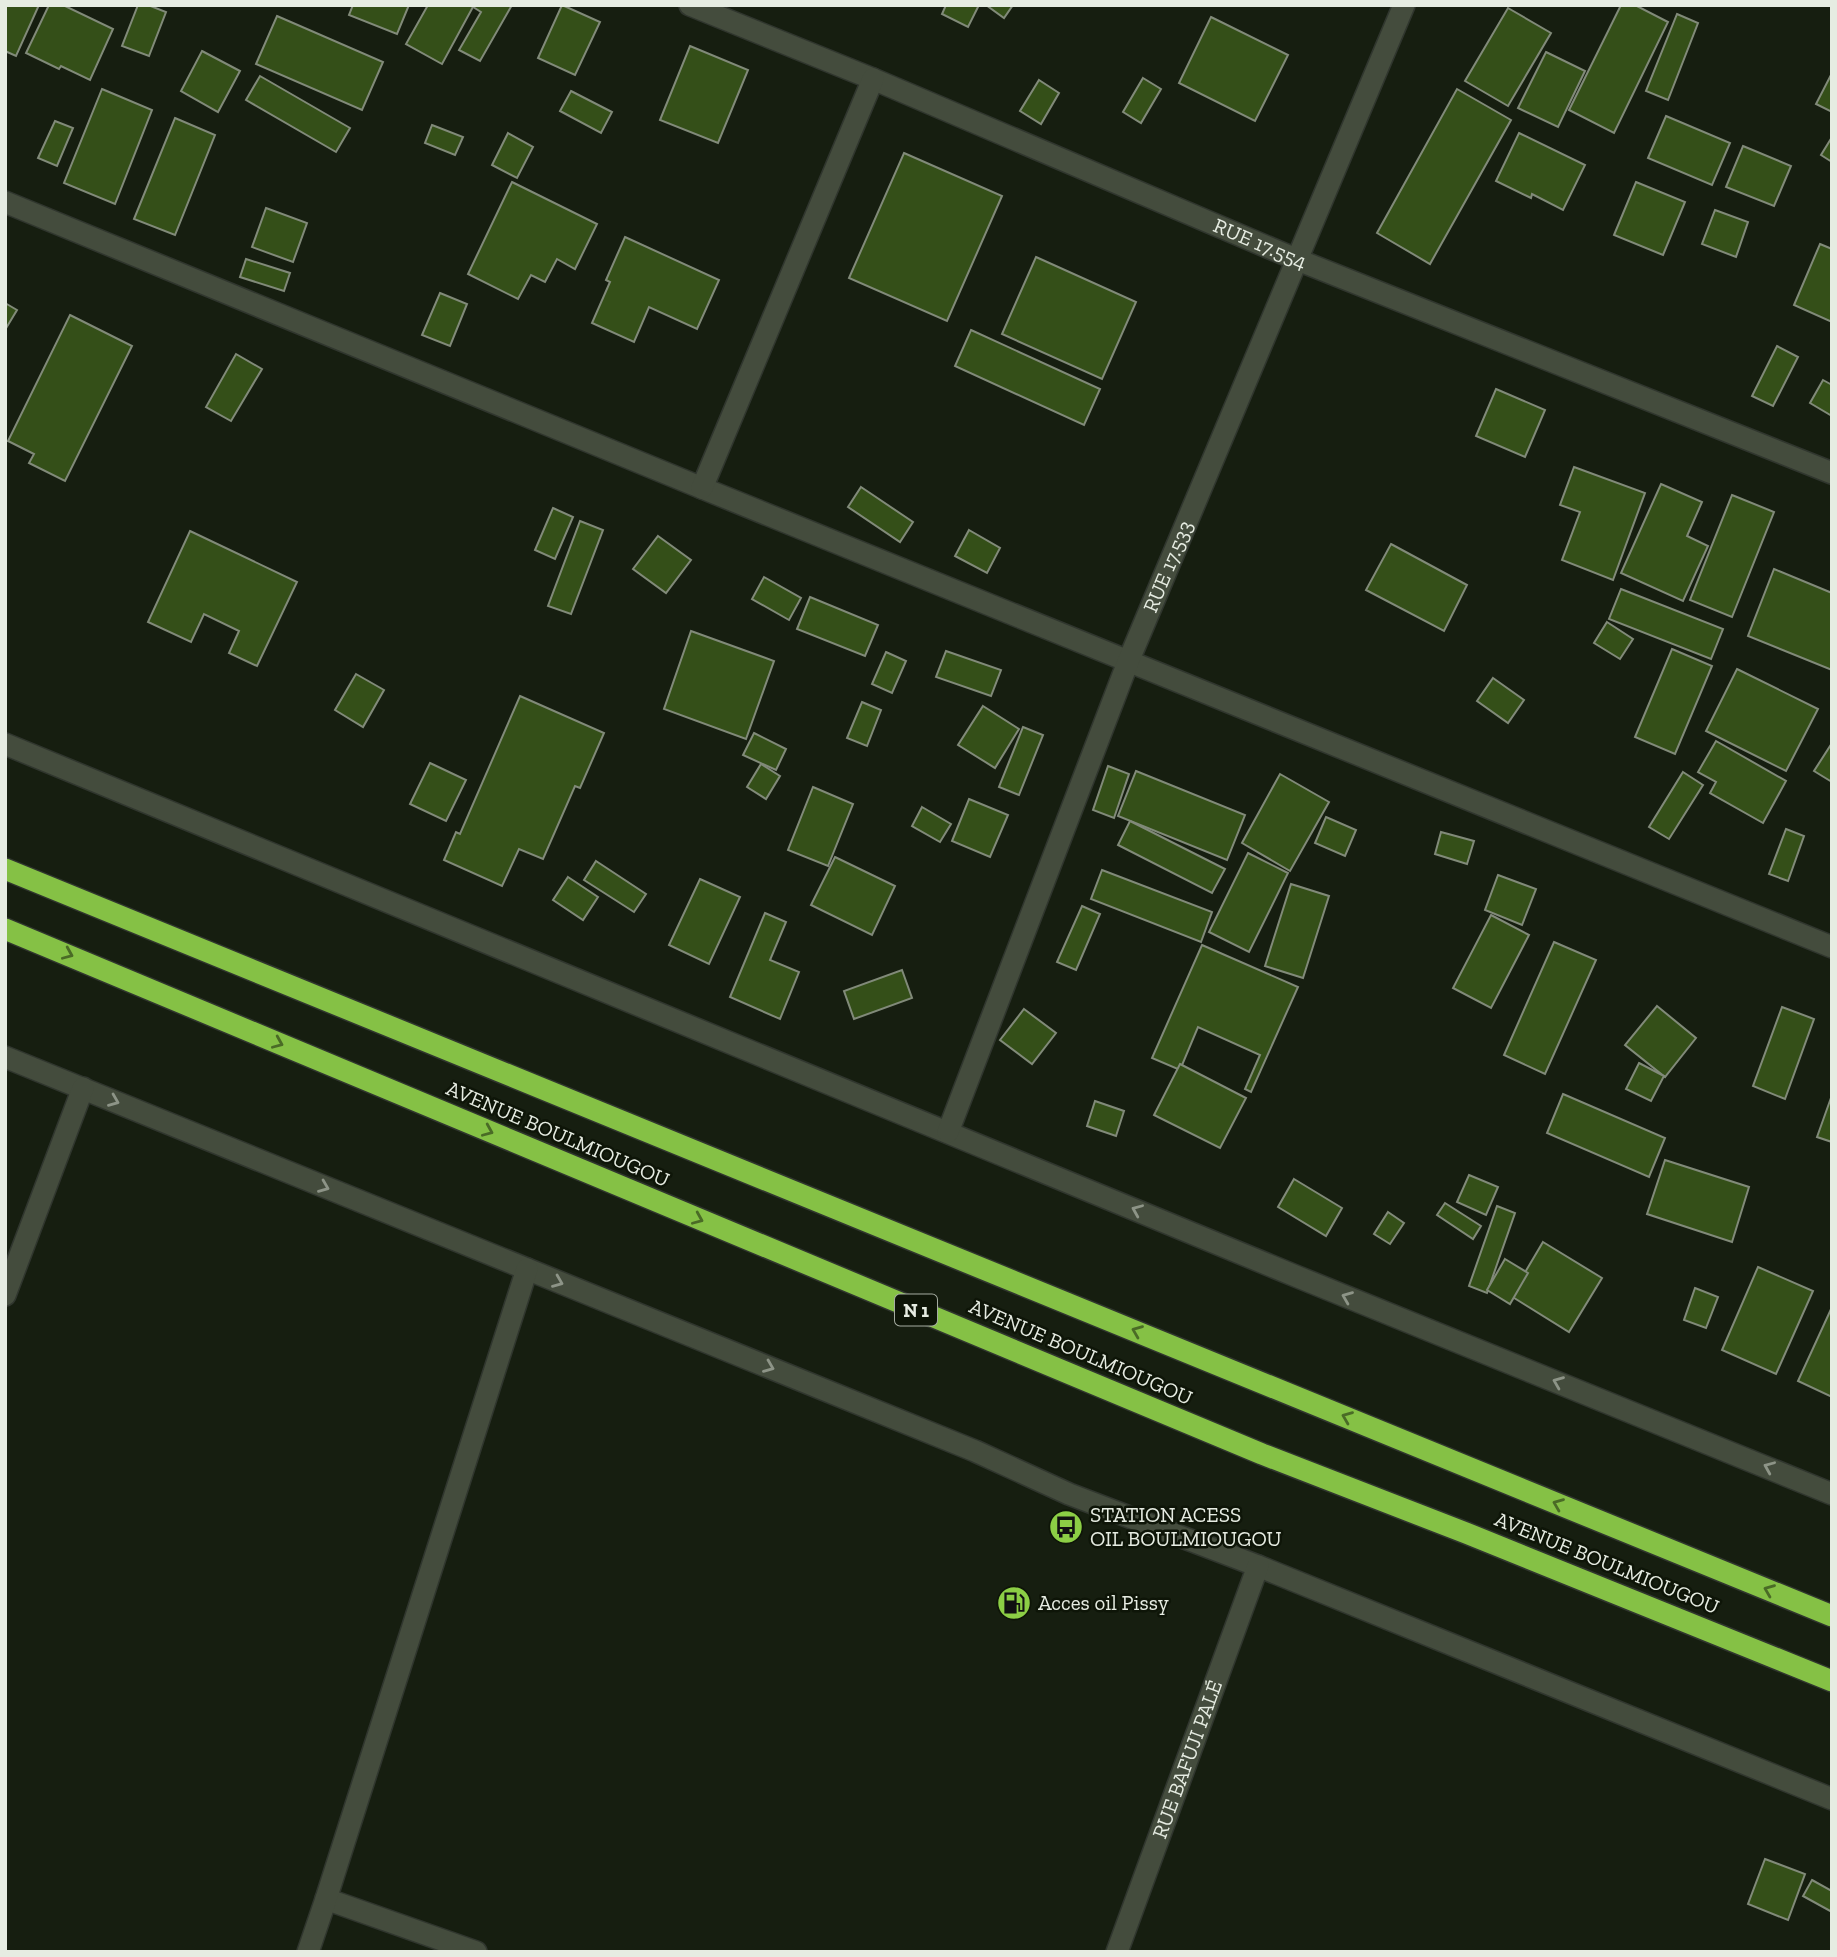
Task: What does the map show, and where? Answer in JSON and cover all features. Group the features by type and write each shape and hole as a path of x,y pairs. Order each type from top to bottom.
{"highway":[{"name":"AVENUE BOULMIOUGOU","path":"5,869 1832,1616"},
{"name":"AVENUE BOULMIOUGOU","path":"5,929 1262,1454 1832,1681"}],"street":[{"name":"RUE 17.554","path":"690,5 873,79 1298,260 1832,473"},
{"name":"RUE 17.533","path":"948,1132 1128,662 1404,5"},
{"path":"702,488 873,79"},
{"path":"5,202 1832,947"},
{"path":"5,744 1285,1272 1832,1494"},
{"path":"5,1057 975,1451 1069,1494 1258,1566 1832,1799"},
{"path":"5,1295 83,1088"},
{"path":"308,1952 527,1269"},
{"name":"RUE BAFUJI PALÉ","path":"1117,1952 1258,1566"},
{"path":"326,1899 476,1952"}],"building":[{"path":"5,5 39,5 16,56 5,51"},
{"path":"49,5 63,5 113,29 90,80 26,53"},
{"path":"138,5 148,5 166,12 149,56 122,46"},
{"path":"353,5 409,5 397,34 349,15"},
{"path":"428,5 474,5 442,64 406,44"},
{"path":"470,5 512,5 480,61 459,50 481,12"},
{"path":"562,5 600,22 575,75 538,58"},
{"path":"946,5 979,5 968,27 942,14"},
{"path":"986,5 1013,5 1004,18"},
{"path":"1621,5 1635,5 1668,22 1614,133 1569,110"},
{"path":"1508,8 1551,33 1508,106 1465,81"},
{"path":"1677,14 1698,23 1668,100 1646,91"},
{"path":"277,16 383,62 362,110 256,64"},
{"path":"1211,17 1288,55 1255,121 1179,83"},
{"path":"690,46 748,70 718,143 660,120"},
{"path":"202,51 240,71 218,112 181,91"},
{"path":"1546,52 1585,71 1558,127 1518,108"},
{"path":"1832,73 1832,112 1816,104"},
{"path":"260,76 350,128 336,152 246,100"},
{"path":"1143,78 1161,89 1141,123 1123,112"},
{"path":"1039,80 1059,93 1041,124 1020,111"},
{"path":"102,89 152,110 115,204 64,183"},
{"path":"1457,89 1511,120 1430,264 1377,233"},
{"path":"571,91 612,112 601,133 560,111"},
{"path":"1666,116 1730,143 1712,185 1648,158"},
{"path":"175,118 215,135 175,235 134,219"},
{"path":"55,121 73,128 57,166 38,158"},
{"path":"432,125 463,137 455,155 425,143"},
{"path":"508,133 533,147 517,178 492,165"},
{"path":"1519,133 1585,165 1563,210 1532,194 1531,198 1496,181"},
{"path":"1832,137 1832,162 1821,155"},
{"path":"1743,146 1791,166 1774,206 1726,187"},
{"path":"904,153 1002,196 947,321 849,278"},
{"path":"512,182 597,224 575,269 557,259 545,282 531,275 518,299 468,274"},
{"path":"1636,182 1685,202 1663,255 1614,235"},
{"path":"266,208 307,223 293,262 252,247"},
{"path":"1715,210 1748,222 1736,257 1702,244"},
{"path":"625,237 719,280 697,329 649,307 634,342 592,323 610,282 606,280"},
{"path":"1820,244 1832,249 1832,322 1794,305"},
{"path":"1036,257 1136,302 1102,379 1002,334"},
{"path":"246,259 290,273 284,291 240,277"},
{"path":"440,293 467,304 450,346 422,335"},
{"path":"5,303 17,310 5,330"},
{"path":"70,315 132,346 65,481 29,463 34,454 8,441"},
{"path":"971,330 1100,389 1084,425 955,366"},
{"path":"1777,346 1798,357 1773,406 1752,396"},
{"path":"236,354 262,369 231,421 206,407"},
{"path":"1823,380 1832,385 1832,416 1810,403"},
{"path":"1496,389 1545,410 1525,457 1476,436"},
{"path":"1574,467 1645,493 1613,580 1562,560 1580,512 1560,505"},
{"path":"1661,484 1702,502 1687,536 1708,546 1683,601 1621,573"},
{"path":"861,487 913,522 900,542 848,507"},
{"path":"1732,495 1774,512 1732,617 1690,600"},
{"path":"553,508 573,517 555,559 535,550"},
{"path":"580,521 603,530 571,614 548,606"},
{"path":"969,530 1000,548 987,573 955,556"},
{"path":"190,531 297,582 257,666 229,653 239,631 204,614 191,642 148,622"},
{"path":"658,536 691,560 666,593 633,569"},
{"path":"1391,544 1467,585 1444,631 1366,590"},
{"path":"1774,569 1832,593 1832,670 1748,636"},
{"path":"764,577 801,598 789,620 752,599"},
{"path":"1621,589 1723,629 1711,659 1609,619"},
{"path":"810,597 878,625 865,656 797,629"},
{"path":"1607,622 1633,639 1620,659 1594,643"},
{"path":"691,631 774,661 746,739 664,709"},
{"path":"1672,649 1712,666 1675,754 1635,737"},
{"path":"946,651 1001,670 991,696 936,677"},
{"path":"886,652 906,661 892,693 872,684"},
{"path":"1737,669 1818,709 1786,771 1706,731"},
{"path":"356,674 384,690 363,727 335,710"},
{"path":"1493,678 1524,700 1508,723 1477,701"},
{"path":"520,696 604,733 580,788 575,786 543,859 519,849 502,886 444,860 456,832 460,834"},
{"path":"862,702 881,710 867,746 847,738"},
{"path":"983,706 1019,729 995,768 958,745"},
{"path":"1023,727 1043,735 1019,795 999,787"},
{"path":"754,733 786,749 776,770 743,755"},
{"path":"1716,741 1786,781 1763,823 1710,793 1716,782 1698,772"},
{"path":"1832,743 1832,782 1814,771"},
{"path":"430,763 466,780 446,821 410,804"},
{"path":"761,764 780,776 766,799 747,787"},
{"path":"1108,766 1129,774 1114,818 1093,810"},
{"path":"1136,771 1245,815 1227,860 1118,816"},
{"path":"1683,772 1703,785 1669,839 1649,827"},
{"path":"1280,774 1329,802 1290,871 1242,843"},
{"path":"813,787 853,804 828,866 788,850"},
{"path":"969,799 1008,815 990,857 952,841"},
{"path":"922,807 951,824 940,842 912,826"},
{"path":"1326,817 1356,830 1345,856 1315,843"},
{"path":"1130,821 1225,869 1212,893 1118,845"},
{"path":"1786,829 1804,836 1788,881 1769,874"},
{"path":"1441,832 1474,841 1467,864 1435,854"},
{"path":"1248,853 1288,873 1249,952 1209,932"},
{"path":"835,857 895,886 872,935 811,905"},
{"path":"596,861 646,894 634,912 584,880"},
{"path":"1102,870 1212,912 1201,942 1091,899"},
{"path":"1498,875 1536,889 1522,925 1485,910"},
{"path":"568,877 598,897 583,920 553,900"},
{"path":"700,879 740,897 709,964 669,945"},
{"path":"1291,884 1329,896 1303,978 1265,966"},
{"path":"1082,906 1100,914 1076,970 1057,962"},
{"path":"765,913 786,922 770,960 799,972 780,1019 730,997"},
{"path":"1491,915 1529,935 1491,1008 1453,988"},
{"path":"1554,942 1596,960 1545,1074 1504,1055"},
{"path":"1202,945 1298,987 1251,1092 1245,1089 1260,1055 1198,1027 1180,1070 1152,1058"},
{"path":"902,970 912,998 854,1019 844,991"},
{"path":"1657,1006 1696,1038 1665,1077 1625,1045"},
{"path":"1782,1007 1814,1019 1785,1099 1753,1086"},
{"path":"1024,1009 1056,1033 1032,1064 1000,1040"},
{"path":"1639,1063 1664,1076 1651,1101 1626,1089"},
{"path":"1180,1064 1246,1098 1220,1148 1154,1115"},
{"path":"1563,1094 1665,1138 1649,1177 1547,1133"},
{"path":"1832,1095 1832,1142 1817,1137"},
{"path":"1095,1101 1124,1111 1116,1136 1087,1126"},
{"path":"1665,1160 1749,1187 1732,1242 1647,1214"},
{"path":"1469,1175 1498,1187 1486,1215 1457,1202"},
{"path":"1294,1179 1342,1208 1326,1236 1278,1207"},
{"path":"1445,1203 1481,1226 1473,1239 1437,1215"},
{"path":"1497,1206 1515,1213 1487,1293 1469,1286"},
{"path":"1388,1212 1404,1223 1390,1244 1374,1234"},
{"path":"1543,1242 1602,1278 1569,1332 1511,1296"},
{"path":"1505,1259 1528,1273 1510,1304 1487,1290"},
{"path":"1758,1267 1813,1291 1776,1374 1722,1350"},
{"path":"1695,1288 1718,1297 1706,1328 1684,1320"},
{"path":"1832,1307 1832,1397 1798,1381"},
{"path":"1765,1859 1805,1874 1788,1920 1748,1904"},
{"path":"1812,1880 1832,1891 1832,1912 1803,1896"}],"place":[{"name":"STATION ACESS OIL BOULMIOUGOU","path":"1066,1527"},
{"name":"Acces oil Pissy","path":"1014,1603"}]}
